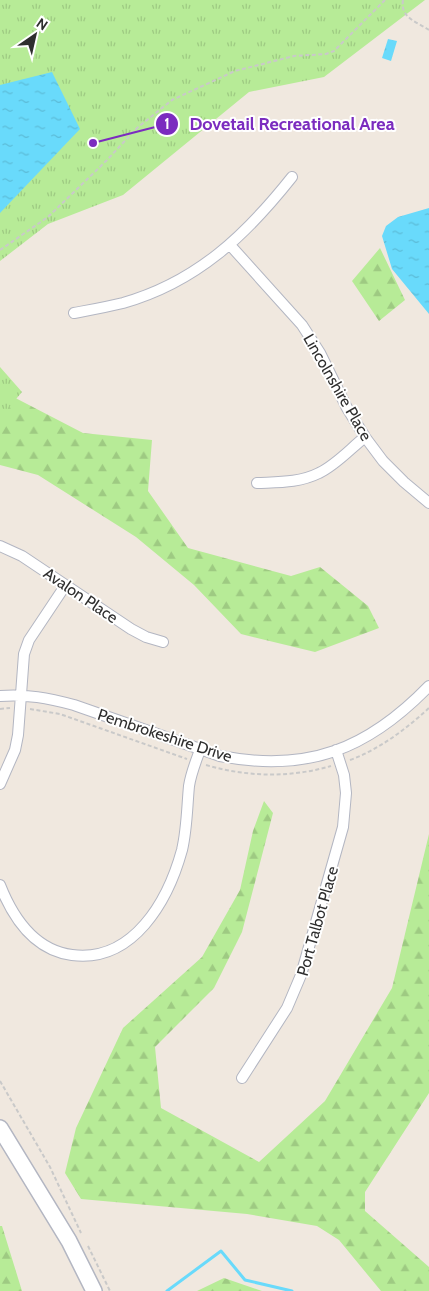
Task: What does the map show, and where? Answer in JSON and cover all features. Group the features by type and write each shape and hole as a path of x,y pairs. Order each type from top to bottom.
{"main road":[{"path":"0,1128 69,1241 94,1291"}],"street":[{"path":"74,313 123,303 152,293 206,264 252,224 292,177"},
{"name":"Lincolnshire Place","path":"230,245 302,325 320,353 347,408 365,438 383,461 429,503"},
{"path":"257,483 287,482 304,479 319,473 365,438"},
{"name":"Avalon Place","path":"0,546 22,556 131,629 146,637 163,642"},
{"path":"0,784 16,742 24,654 29,640 65,586"},
{"name":"Pembrokeshire Drive","path":"0,696 20,695 53,699 200,750 240,760 261,761 302,759 336,750 375,732 392,720 429,686"},
{"path":"0,885 15,917 26,931 50,949 65,954 94,956 106,953 130,940 152,916 165,895 175,872 186,828 189,784 200,750"},
{"name":"Port Talbot Place","path":"242,1078 287,1008 301,975 344,828 346,793 344,775 336,750"}],"path":[{"path":"0,250 48,217 137,128 164,104 235,71 294,56 326,54 334,50 385,0"},
{"path":"403,0 402,6 406,15 429,30"},
{"path":"0,1081 50,1167 83,1237"},
{"path":"87,1245 110,1291"}],"green space":[{"path":"0,0 425,0 324,77 249,92 123,195 48,224 0,261"},
{"path":"380,248 405,300 379,321 352,281"},
{"path":"0,367 22,392 0,418"},
{"path":"0,390 83,433 152,440 148,491 188,548 291,576 320,567 368,606 379,628 315,652 241,634 194,585 136,537 38,475 0,465"},
{"path":"264,801 273,813 242,932 214,988 155,1047 161,1108 259,1162 325,1101 392,988 429,834 429,1093 365,1192 365,1211 429,1267 429,1291 381,1291 339,1240 317,1226 247,1214 81,1199 65,1173 76,1128 123,1028 202,957 240,890 253,831"},
{"path":"0,1226 2,1226 22,1291 0,1291"},
{"path":"224,1278 262,1291 197,1291"}],"water":[{"path":"388,39 397,41 391,61 382,58"},
{"path":"52,72 80,129 0,213 0,85"},
{"path":"429,208 429,314 392,269 382,236 386,226 398,217"}],"waterway":[{"path":"167,1291 221,1251 245,1280 292,1291"}],"place":[{"name":"Dovetail Recreational Area","path":"93,143"}]}
